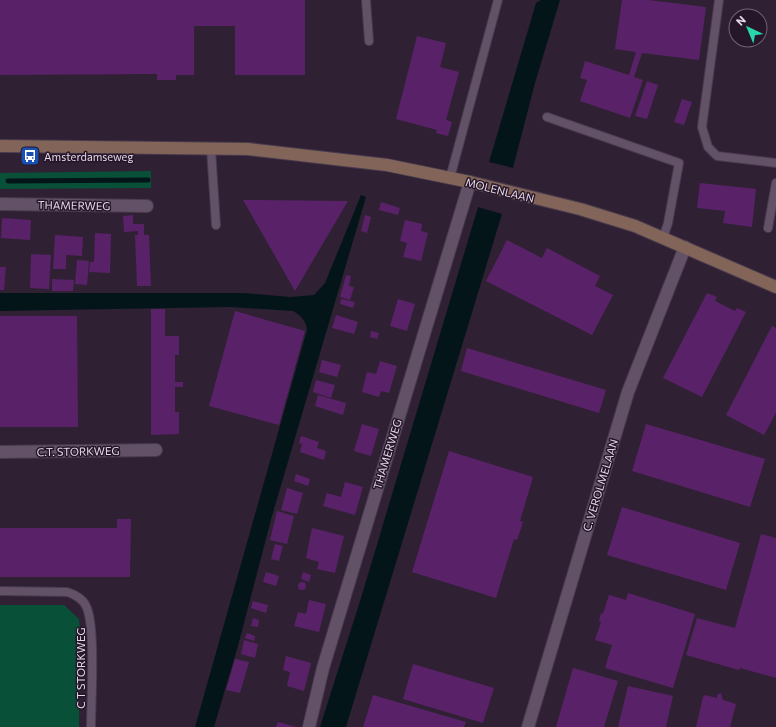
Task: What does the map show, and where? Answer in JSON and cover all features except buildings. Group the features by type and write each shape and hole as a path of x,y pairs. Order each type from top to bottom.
{"street":[{"name":"MOLENLAAN","path":"0,146 248,149 320,156 387,165 470,182 580,210 635,226 776,287"},
{"name":"THAMERWEG","path":"310,727 325,661 470,182"},
{"name":"THAMERWEG","path":"0,204 147,206"},
{"name":"C. VEROLMELAAN","path":"528,727 628,392 685,247"},
{"name":"C.T. STORKWEG","path":"0,452 156,450"}],"lane":[{"path":"366,0 369,41"},
{"path":"450,178 498,0"},
{"path":"719,0 702,127 708,147 717,156 776,163"},
{"path":"547,117 679,163 668,222 663,238"},
{"path":"211,149 216,225"},
{"path":"768,228 776,184"},
{"name":"C T STORKWEG","path":"0,591 67,592 75,595 86,605 91,626 91,727"}],"green space":[{"path":"151,171 151,188 0,189 0,173"},
{"path":"0,605 64,605 79,619 79,727 0,727"}],"shaded area":[{"path":"541,0 560,0 535,83 513,168 489,162 536,3"},
{"path":"361,195 366,197 272,516 238,646 214,727 195,727 307,330 306,324 301,317 293,311 230,307 0,311 0,293 244,293 290,297 314,295 325,283"},
{"path":"478,207 502,214 346,727 320,727 361,598"}],"waterway":[{"path":"8,181 148,180"}],"place":[{"name":"Amsterdamseweg","path":"30,156"}]}
